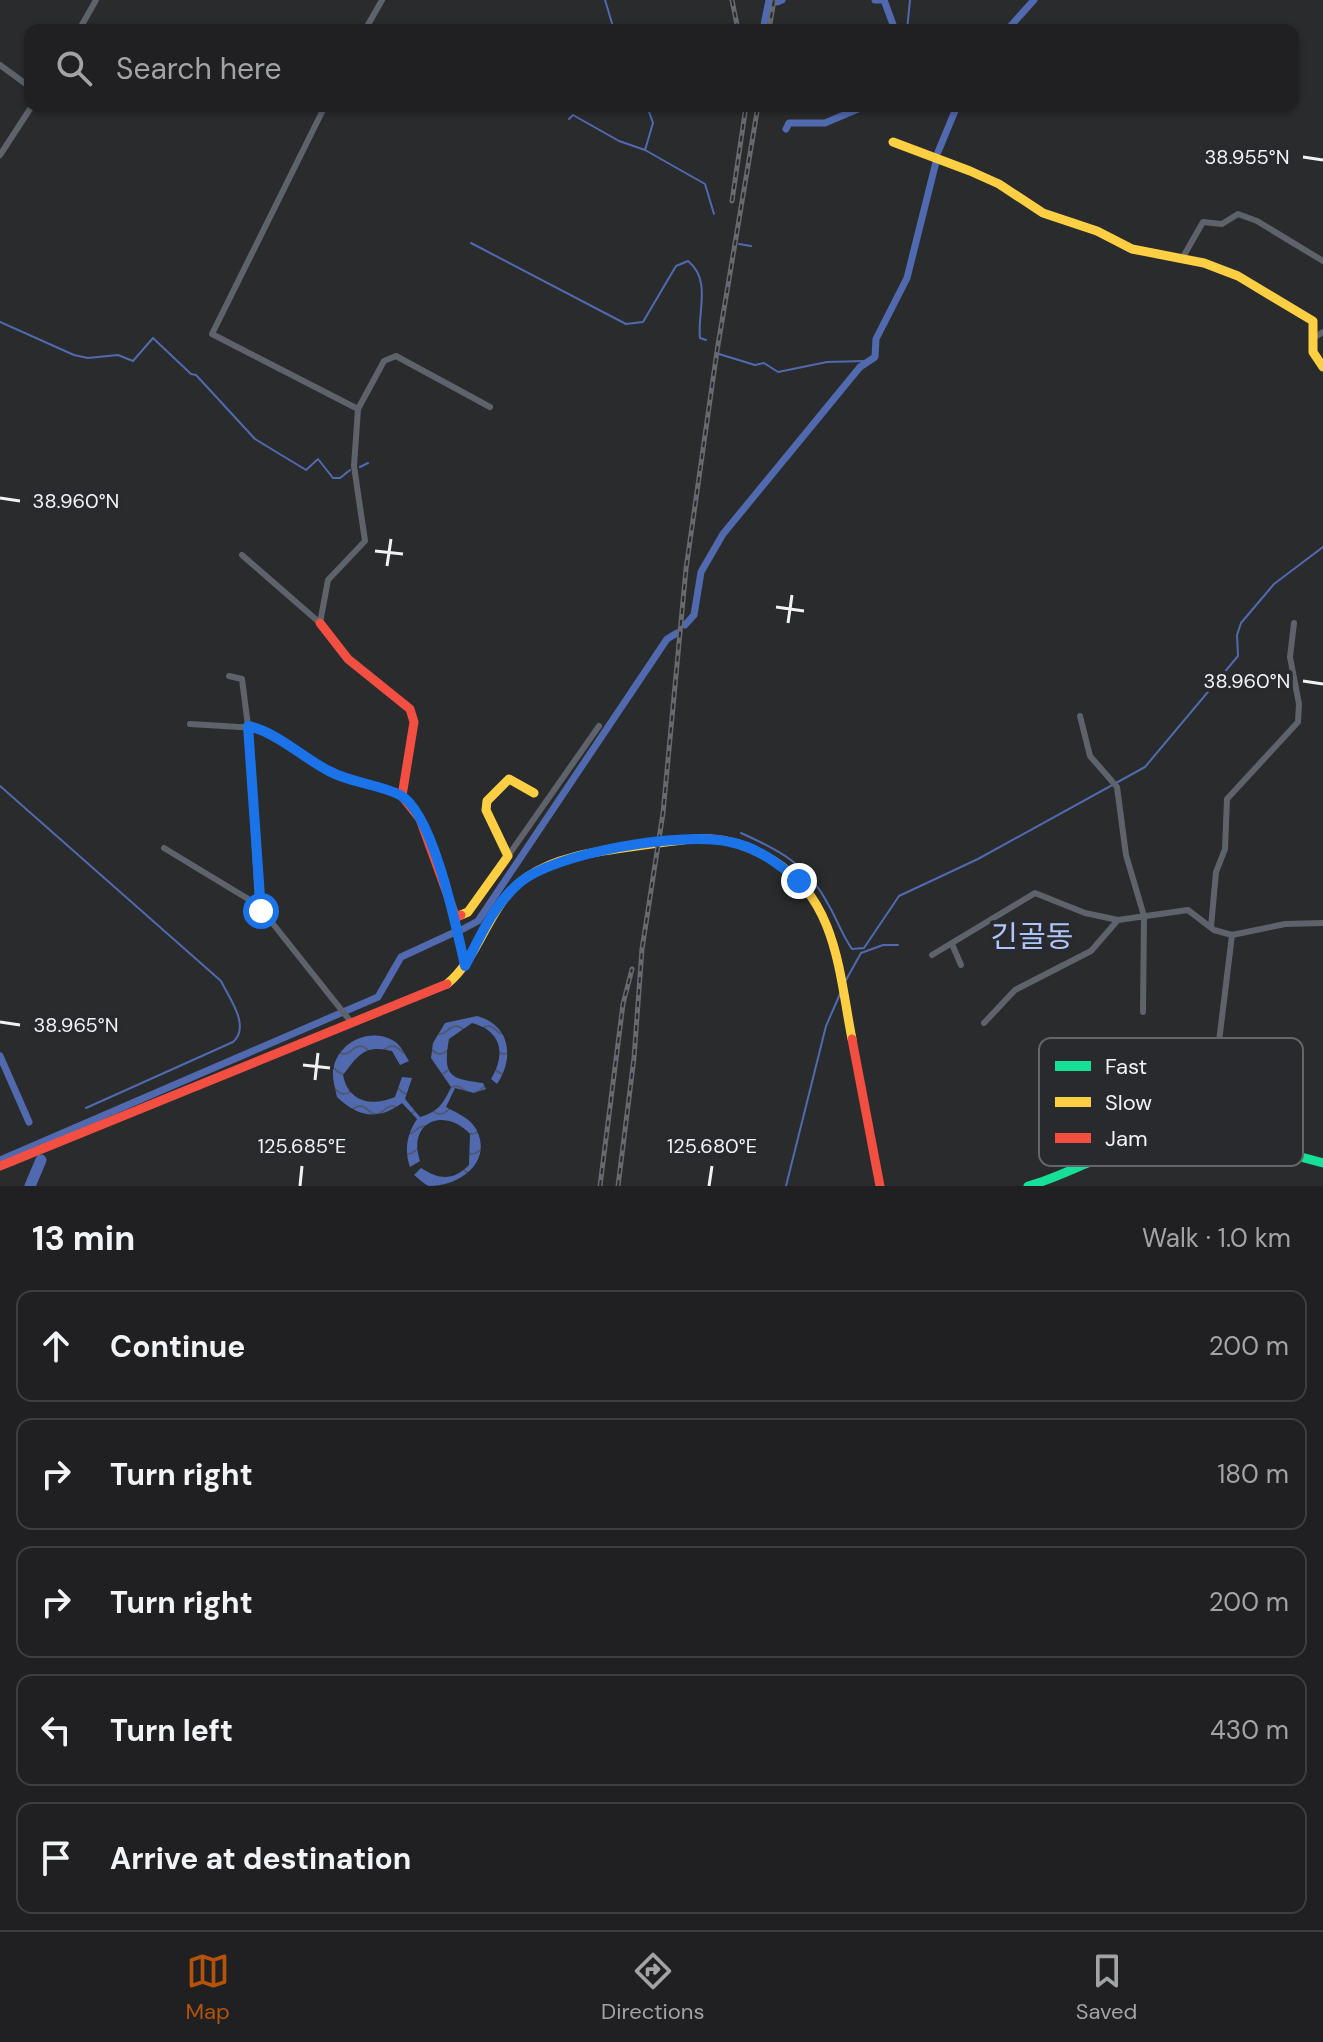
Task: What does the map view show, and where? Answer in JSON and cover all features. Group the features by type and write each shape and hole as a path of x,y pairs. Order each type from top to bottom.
{"main road":[{"path":"893,142 984,177 1043,213 1097,231 1132,249 1183,257 1260,286 1306,314 1316,326 1319,334 1313,352 1323,367"},
{"path":"320,623 325,635 345,656 410,709 414,722 402,796 420,819 456,918 468,912 508,856 486,810 487,801 509,779 534,793"},
{"path":"0,1166 444,987 457,978 502,900 525,879 559,861 602,851 696,839 732,842 758,852 807,889 820,906 831,934 880,1186"},
{"path":"1303,1159 1323,1163"},
{"path":"1028,1186 1082,1166"}],"street":[{"path":"82,24 96,0"},
{"path":"368,24 382,0"},
{"path":"0,65 24,83"},
{"path":"0,155 28,112"},
{"path":"322,112 212,334 358,409"},
{"path":"1183,257 1203,222 1222,224 1238,214 1257,221 1323,261"},
{"path":"320,623 328,580 356,553 366,535 354,466 358,409 384,361 391,356 490,407"},
{"path":"242,555 320,623"},
{"path":"1211,927 1216,872 1225,849 1227,799 1298,722 1299,704 1290,657 1294,623"},
{"path":"229,676 242,679 248,726 258,905"},
{"path":"1080,716 1090,756 1117,787 1126,855 1144,916 1143,1012"},
{"path":"190,724 248,726 271,736 331,772 402,796"},
{"path":"508,856 599,726"},
{"path":"164,848 258,905 351,1022"},
{"path":"932,955 1035,893 1085,913 1118,920 1188,910 1211,927 1232,935 1285,924 1323,923"},
{"path":"456,918 465,966"},
{"path":"984,1023 1015,990 1091,951 1118,920"},
{"path":"1219,1038 1232,935"},
{"path":"952,944 961,965"}],"water":[{"path":"477,1016 488,1020 503,1034 507,1053 503,1074 497,1084 491,1079 499,1061 499,1052 490,1032 472,1023 449,1039 447,1061 451,1074 463,1080 483,1083 486,1089 474,1093 455,1088 446,1107 473,1125 480,1140 480,1151 477,1161 463,1176 441,1185 429,1186 414,1175 421,1168 446,1177 463,1170 469,1165 470,1134 449,1121 430,1123 423,1128 419,1137 417,1148 420,1161 410,1167 408,1142 417,1119 402,1103 376,1114 360,1112 345,1104 337,1097 334,1066 343,1050 358,1039 376,1035 394,1041 409,1061 400,1065 392,1051 369,1050 358,1057 343,1075 346,1084 362,1100 378,1102 395,1097 402,1077 412,1078 405,1099 420,1117 426,1115 440,1106 451,1087 431,1058 433,1043 445,1023"}],"waterway":[{"path":"605,0 612,24"},
{"path":"764,24 769,0"},
{"path":"777,2 782,0"},
{"path":"875,0 882,0"},
{"path":"884,0 893,24"},
{"path":"908,24 910,0"},
{"path":"1012,24 1034,0"},
{"path":"649,112 653,123 645,150 705,184 714,214"},
{"path":"786,129 789,123 825,123 851,112"},
{"path":"938,152 955,112"},
{"path":"569,119 573,115 619,141 645,150"},
{"path":"685,625 694,615 701,572 723,534 860,367 875,357 876,339 907,278 936,162"},
{"path":"471,243 626,324 643,322 676,266 688,261 700,278 700,338 706,340"},
{"path":"739,244 751,246"},
{"path":"0,322 74,355 88,358 118,355 133,361 153,338 191,374 196,375 255,439 306,470 318,459 333,478 340,478 350,470"},
{"path":"719,354 755,365 764,363 778,372 827,362 865,361"},
{"path":"360,467 368,463"},
{"path":"741,833 780,853 802,869 820,890 852,949 864,948 899,896 978,859 1145,767 1238,656 1237,635 1241,623 1274,584 1323,547"},
{"path":"463,929 478,921 667,639 677,633"},
{"path":"0,786 221,981 239,1020 240,1028 233,1042 86,1108"},
{"path":"0,1160 378,997 401,957 453,933"},
{"path":"846,980 861,953 883,945 898,945"},
{"path":"786,1186 826,1026 840,994"},
{"path":"0,1056 29,1122"},
{"path":"30,1186 41,1160"}],"railway":[{"path":"732,0 737,24"},
{"path":"770,24 774,0"},
{"path":"732,201 745,112"},
{"path":"618,1186 634,1058 642,949 663,813 686,569 717,351 757,112"},
{"path":"600,1186 623,1004 632,969"}],"traffic: fast":[{"path":"1303,1158 1323,1163"},
{"path":"1028,1186 1081,1166"}],"traffic: slow":[{"path":"893,142 970,171 999,184 1043,213 1097,231 1132,249 1204,263 1238,276 1313,321 1313,352 1323,367"},
{"path":"461,915 468,912 508,856 486,810 487,801 509,779 534,793"},
{"path":"447,984 469,959 503,901 514,888 540,869 568,858 685,839 727,841 774,861 795,877 811,896 832,940 852,1039"}],"traffic: jam":[{"path":"320,623 348,659 410,709 414,722 402,796 420,819 456,918 461,915"},
{"path":"0,1166 447,984"},
{"path":"852,1039 880,1186"}],"district":[{"name":"긴골동","path":"1032,936"}],"route":[{"path":"261,911 258,905 248,726 271,736 331,772 402,796 420,819 440,870 456,918 465,966 492,914 517,885 542,869 580,855 713,839 758,852 799,881"}]}
